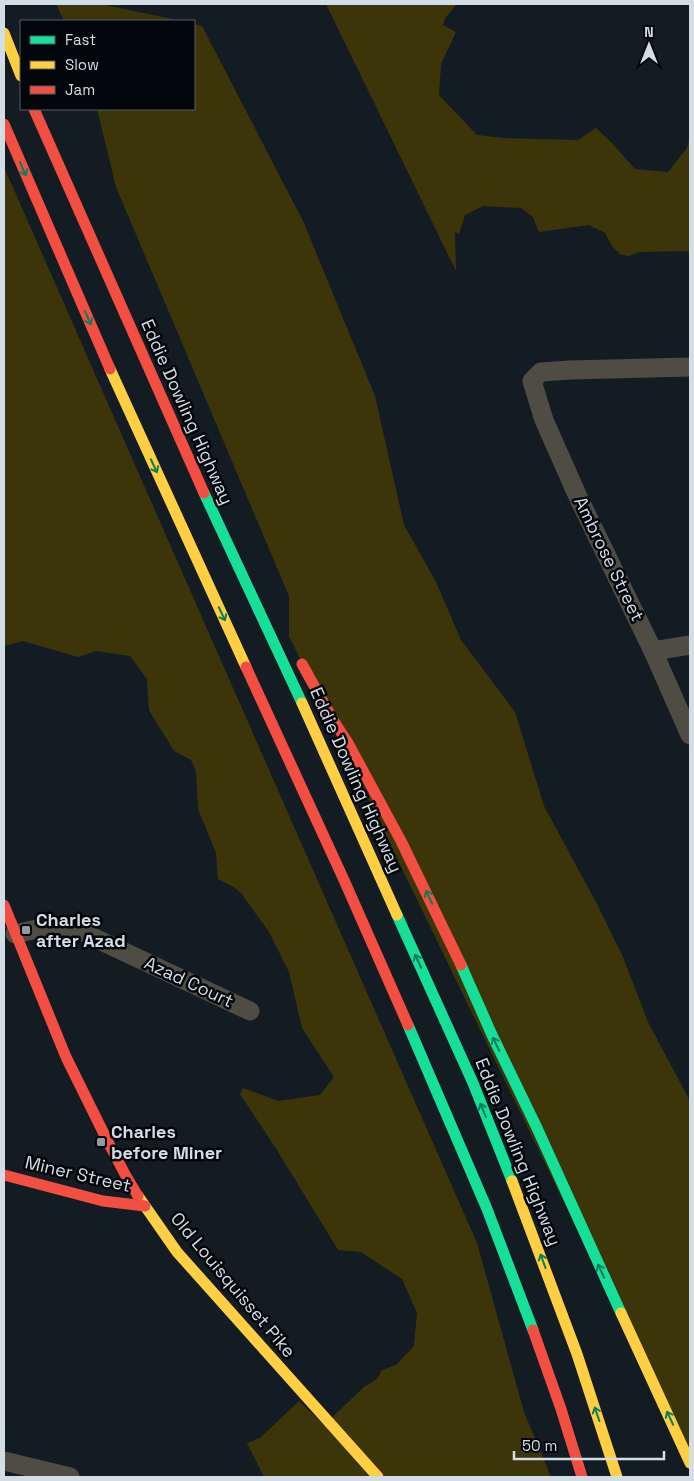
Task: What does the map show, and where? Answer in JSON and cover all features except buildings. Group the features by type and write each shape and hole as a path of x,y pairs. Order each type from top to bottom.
{"main road":[{"path":"4,32 20,73"},
{"name":"Eddie Dowling Highway","path":"34,110 187,457 272,637 473,1083 526,1215 577,1354 617,1477"},
{"path":"4,124 128,410 330,849 439,1093 505,1254 536,1336 582,1477"},
{"path":"187,457 244,552"},
{"path":"299,657 333,720 348,742 430,897 492,1035 538,1128 585,1236 690,1463"},
{"name":"Old Louisquisset Pike","path":"4,905 66,1057 113,1152 145,1206 178,1252 378,1477"},
{"name":"Miner Street","path":"4,1175 103,1201 145,1206"}],"street":[{"name":"Ambrose Street","path":"690,368 541,372 532,381 544,420 579,499 653,651 690,735"},
{"path":"653,651 690,645"},
{"name":"Azad Court","path":"15,934 50,926 66,926 250,1011"},
{"path":"4,1461 70,1477"}],"shaded area":[{"path":"56,4 100,4 177,20 64,20"},
{"path":"326,4 457,4 445,18 443,25 456,32 441,64 439,95 477,135 503,138 578,140 596,128 635,169 668,172 687,148 690,136 690,251 639,252 629,256 621,255 612,246 605,233 589,225 539,232 533,217 521,208 483,206 465,215 459,234 455,232 456,271"},
{"path":"195,24 202,26 303,221 375,396 404,525 436,582 461,640 515,712 544,806 597,904 623,957 648,1022 690,1101 690,1462 289,636 289,596 116,187 97,110 195,110"},
{"path":"4,167 477,1243 524,1412 551,1477 264,1477 247,1443 260,1438 299,1401 324,1425 364,1387 377,1379 382,1370 396,1365 414,1346 417,1313 402,1279 361,1252 338,1250 277,1150 240,1094 243,1088 278,1101 320,1095 334,1077 302,1028 289,972 269,932 241,893 218,879 216,853 198,809 196,771 191,760 174,751 149,710 147,679 130,656 96,651 78,657 23,641 4,646"}],"traffic: fast":[{"path":"204,493 302,703"},
{"path":"397,915 473,1083 512,1181"},
{"path":"461,965 621,1313"},
{"path":"408,1025 487,1209 533,1330"}],"traffic: slow":[{"path":"4,33 20,73"},
{"path":"110,369 246,667"},
{"path":"302,703 397,915"},
{"path":"512,1181 577,1354 617,1477"},
{"path":"138,1196 177,1252 378,1477"},
{"path":"621,1313 690,1463"}],"traffic: jam":[{"path":"34,110 204,493"},
{"path":"4,124 110,369"},
{"path":"302,664 348,743 401,841 461,965"},
{"path":"246,667 408,1025"},
{"path":"4,905 66,1057 109,1144 138,1196"},
{"path":"4,1175 103,1201 145,1206"},
{"path":"533,1330 561,1409 582,1477"}],"place":[{"name":"Charles after Azad","path":"26,930"},
{"name":"Charles before Miner","path":"101,1142"}]}
